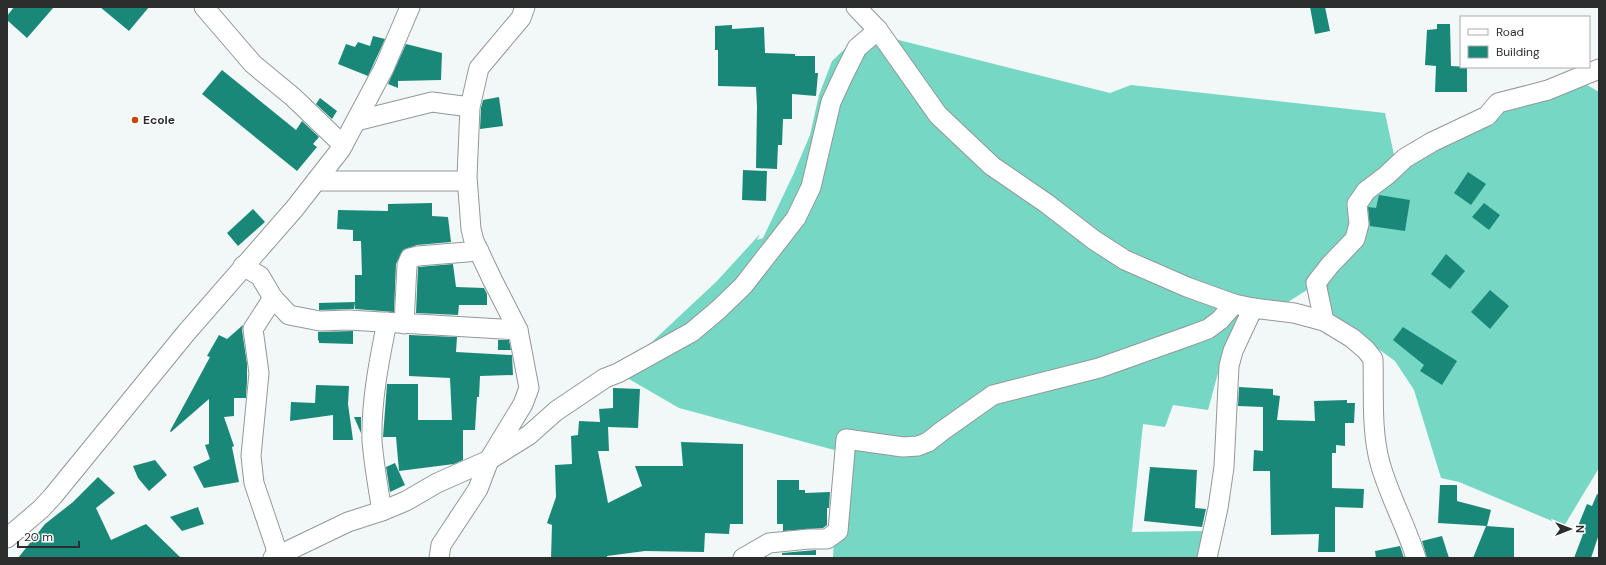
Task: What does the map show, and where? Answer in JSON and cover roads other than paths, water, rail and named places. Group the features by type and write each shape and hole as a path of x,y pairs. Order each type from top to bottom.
{"street":[{"path":"204,7 253,64 294,97 343,145"},
{"path":"7,538 41,509 181,339 295,208 341,149 384,68 410,7"},
{"path":"440,558 441,545 478,489 489,460 522,404 529,388 518,330 479,251 472,229 467,181 470,107 479,68 503,37 521,18 525,7"},
{"path":"856,7 878,30 938,115 992,166 1046,203 1094,240 1125,260 1187,287 1234,304 1252,308 1294,313 1324,321 1352,338 1366,350 1373,359 1375,432 1380,463 1392,500 1404,523 1416,558"},
{"path":"273,298 253,329 259,373 250,456 254,484 275,545 275,557 348,522 382,511 406,501 437,483 489,460 529,435 556,412 605,378 618,373 692,332 718,310 743,286 796,218 811,187 831,102 857,48 878,30"},
{"path":"1324,321 1316,283 1330,265 1355,239 1359,224 1357,204 1366,191 1387,175 1405,158 1432,142 1487,116 1498,103 1548,90 1599,69"},
{"path":"356,121 432,102 470,107"},
{"path":"316,181 467,181"},
{"path":"382,511 375,470 372,440 376,383 395,323 407,265 410,258 418,256 479,251"},
{"path":"244,266 260,276 273,298 289,315 320,321 348,320 518,330"},
{"path":"743,558 769,543 809,539 827,539 838,531 846,439 903,447 918,446 928,442 993,395 1099,368 1208,329 1220,320 1234,304"},
{"path":"1207,558 1218,508 1224,467 1229,366 1233,351 1252,308"}],"place":[{"name":"Ecole","path":"135,120"}]}
